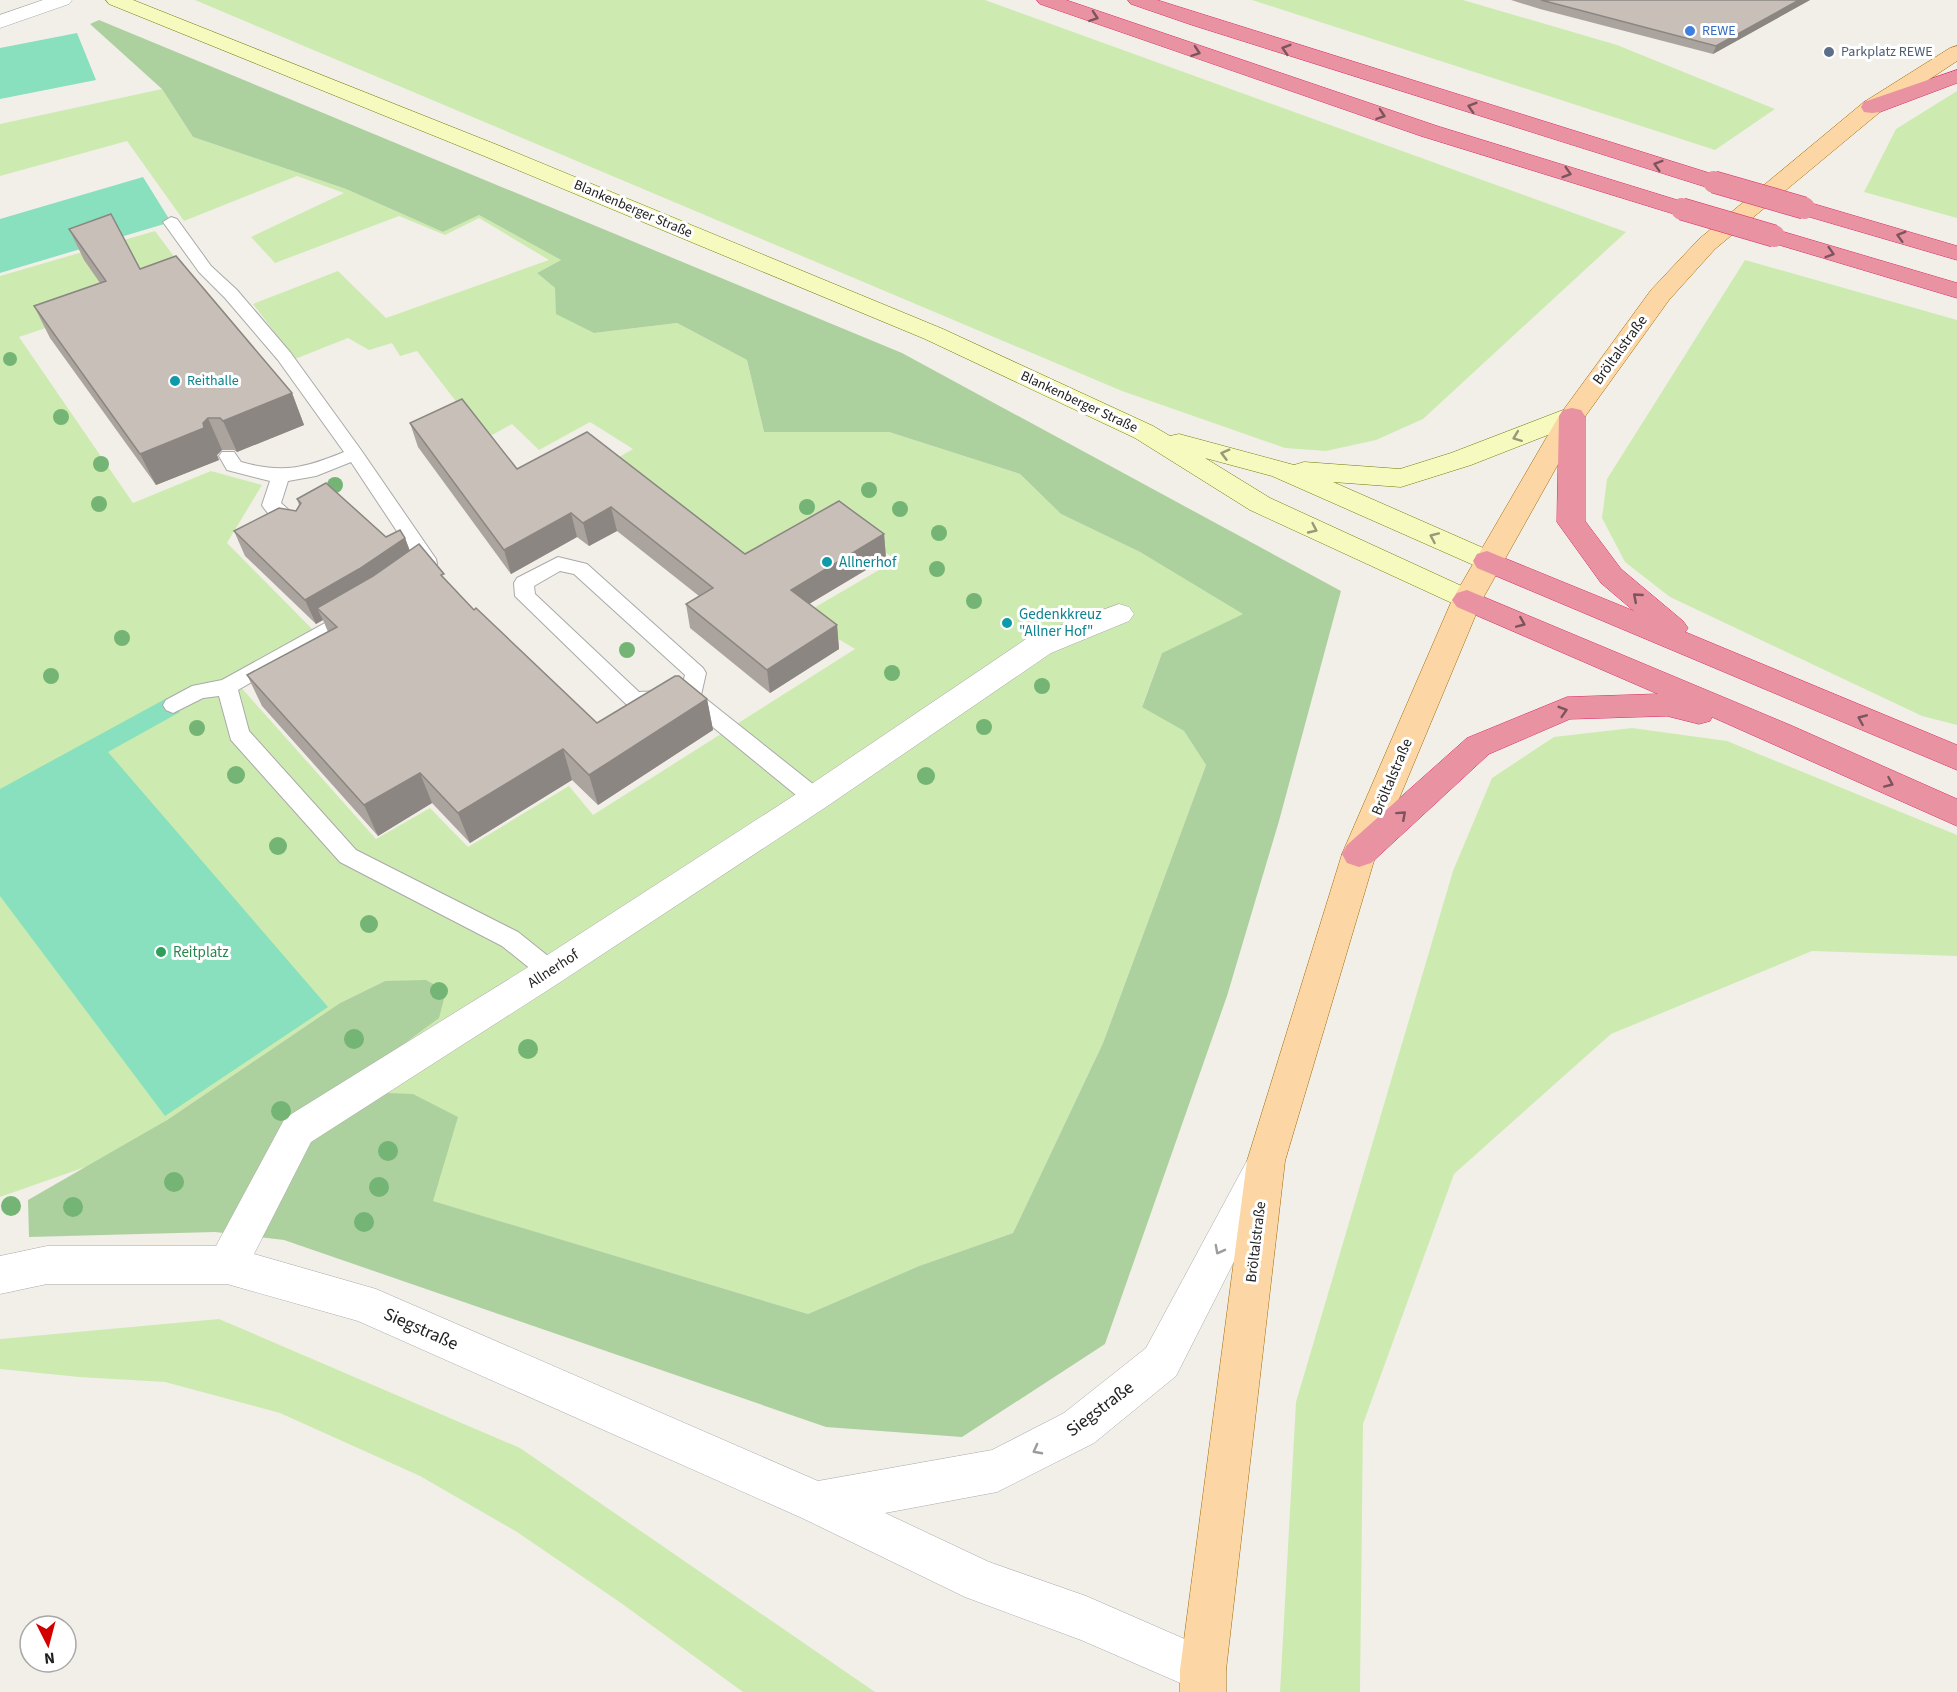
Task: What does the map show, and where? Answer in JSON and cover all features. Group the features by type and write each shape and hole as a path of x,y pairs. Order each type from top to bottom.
{"highway":[{"path":"1047,0 1429,131 1957,291"},
{"path":"1138,0 1714,182 1957,253"},
{"path":"1872,107 1957,76"},
{"path":"1572,416 1571,522 1611,576 1697,649"},
{"path":"1487,561 1957,758"},
{"path":"1467,600 1779,733 1957,813"},
{"path":"1359,854 1478,746 1567,708 1667,705 1779,733"}],"main road":[{"name":"Bröltalstraße","path":"1203,1681 1266,1161 1359,854 1467,600 1487,561 1572,416 1660,295 1707,244 1872,107 1957,52"}],"street":[{"path":"0,22 62,0"},
{"name":"Blankenberger Straße","path":"116,0 503,156 934,334 1144,432 1260,504 1467,600"},
{"path":"1282,470 1401,478 1461,459 1572,416"},
{"name":"Blankenberger Straße","path":"1144,432 1282,470 1487,561"},
{"name":"Allnerhof","path":"227,1265 298,1130 550,971 815,798 1040,645 1119,614"},
{"name":"Siegstraße","path":"817,1503 997,1471 1079,1428 1161,1362 1266,1161"},
{"name":"Siegstraße","path":"0,1275 47,1265 227,1265 362,1303 817,1503 981,1581 1086,1619 1203,1681"}],"lane":[{"path":"171,222 205,269 231,294 284,356 355,454 426,559 424,569 402,585"},
{"path":"228,456 234,466 280,478 306,474 355,454"},
{"path":"280,478 271,505 299,528"},
{"path":"690,697 696,673 580,569 558,564 524,583 525,596 634,700 690,697 815,798"},
{"path":"173,705 200,691 227,687 367,607"},
{"path":"227,687 238,734 348,856 510,939 550,971"}],"green space":[{"path":"195,0 985,0 1626,232 1423,419 1376,440 1326,451 1285,448 1122,391"},
{"path":"1252,0 1463,0 1617,45 1775,109 1715,150"},
{"path":"99,20 902,353 1341,591 1279,821 1227,996 1105,1344 962,1437 826,1427 284,1240 215,1232 29,1237 28,1200 167,1120 340,1003 385,981 426,980 446,991 439,1018 340,1091 413,1094 458,1117 433,1201 808,1314 919,1266 1013,1233 1103,1043 1206,765 1184,731 1142,707 1162,653 1243,614 1140,552 1061,514 1020,474 889,432 764,432 747,360 677,323 594,333 556,314 555,288 537,273 561,260 479,215 443,232 346,189 193,137 162,89 90,24"},
{"path":"77,33 96,80 0,99 0,48"},
{"path":"162,89 193,137 346,189 443,232 479,215 561,260 537,273 555,288 594,333 677,323 747,360 764,432 889,432 1020,474 1061,514 1140,552 1244,614 1162,653 1142,706 1184,731 1206,765 1103,1043 1013,1233 919,1266 808,1314 432,1201 339,1092 385,981 340,1003 167,1120 91,1165 0,1197 0,276 155,231 191,279 19,337 133,503 211,471 262,485 227,543 322,639 238,684 376,839 430,808 468,847 569,786 593,815 855,649 800,616 896,560 838,517 745,570 607,464 633,449 590,422 539,450 512,424 485,439 417,351 400,356 392,343 369,350 348,338 295,359 253,304 338,271 386,318 549,260 479,218 445,235 399,216 275,263 251,237 344,193 297,176 184,221 127,141 0,176 0,124"},
{"path":"1957,91 1957,218 1864,192 1896,129"},
{"path":"143,177 171,222 0,273 0,219"},
{"path":"1745,260 1957,320 1957,725 1922,716 1670,597 1625,562 1602,518 1607,479"},
{"name":"Reitplatz","path":"167,698 180,712 108,752 328,1007 165,1116 0,896 0,789"},
{"path":"1632,728 1727,741 1957,835 1957,956 1812,951 1611,1034 1454,1174 1363,1424 1360,1692 1280,1692 1296,1402 1453,871 1492,778 1554,737"},
{"path":"219,1319 520,1448 875,1692 743,1692 621,1603 517,1532 420,1476 280,1413 165,1382 0,1369 0,1339"}],"building":[{"name":"REWE","path":"1541,0 1799,0 1716,46"},
{"name":"Reithalle","path":"111,214 140,269 176,256 292,393 223,421 220,418 208,418 203,423 204,428 140,454 34,306 106,281 69,229"},
{"path":"462,399 517,469 587,432 745,554 839,501 884,534 791,590 837,625 767,670 686,604 713,588 611,507 583,523 571,513 504,550 410,423"},
{"path":"326,483 386,537 400,530 405,538 359,569 305,600 234,531 279,508 296,511 301,503 297,499"},
{"path":"419,544 444,574 441,575 474,610 476,608 597,723 675,676 679,676 707,699 589,775 563,749 458,813 420,773 364,805 247,675 337,627 317,608 373,576"}],"place":[{"name":"REWE","path":"1690,31"},
{"name":"Parkplatz REWE","path":"1829,52"},
{"name":"Reithalle","path":"175,381"},
{"name":"Allnerhof","path":"827,562"},
{"name":"Gedenkkreuz \"Allner Hof\"","path":"1007,623"},
{"name":"Reitplatz","path":"161,952"}]}
